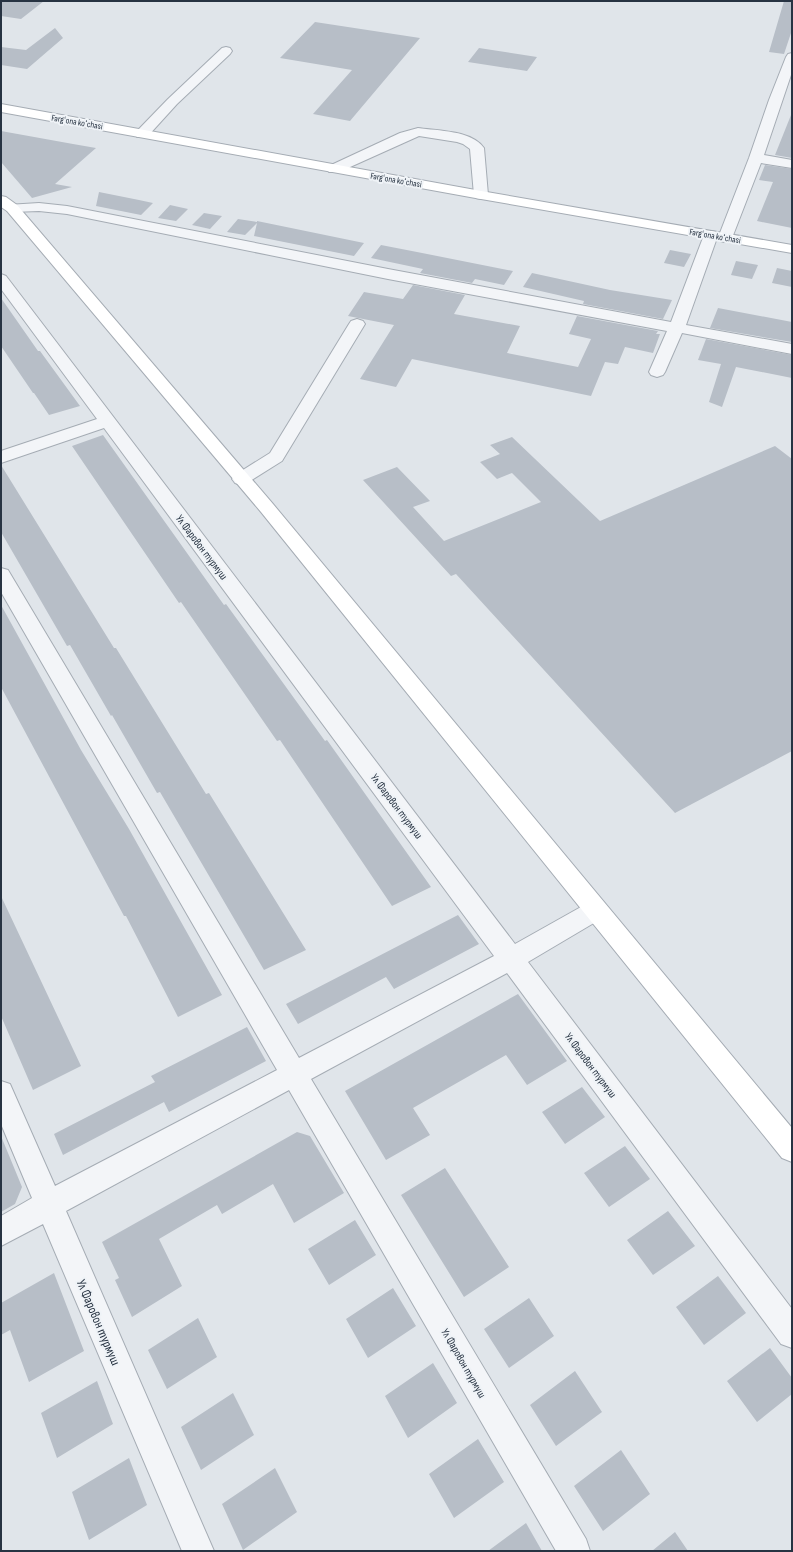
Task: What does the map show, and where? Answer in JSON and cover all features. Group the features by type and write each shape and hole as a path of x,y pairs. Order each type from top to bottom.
{"main road":[{"name":"Fargʻona koʻchasi","path":"1,108 334,169 792,249"},
{"path":"6,204 241,479 792,1149"}],"street":[{"path":"142,134 174,99 185,91 190,84 226,51"},
{"path":"657,372 781,101 792,56"},
{"path":"334,169 405,136 418,132 459,138 468,141 477,148 481,195"},
{"path":"756,158 792,164"},
{"path":"6,204 67,210 388,274 792,349"},
{"name":"Ул Фаровон турмуш","path":"1,279 792,1333"},
{"path":"241,479 276,457 357,324"},
{"path":"1,457 108,421"},
{"name":"Ул Фаровон турмуш","path":"1,575 574,1551"},
{"path":"1,1232 48,1205 512,959 596,910"},
{"name":"Ул Фаровон турмуш","path":"1,1093 198,1551"}],"building":[{"path":"1,1 44,1 21,19 1,16"},
{"path":"784,1 792,1 792,30 784,54 769,52"},
{"path":"315,22 420,38 350,121 313,114 352,70 280,58"},
{"path":"55,28 63,38 27,69 1,65 1,47 26,50"},
{"path":"479,48 537,57 527,71 468,62"},
{"path":"791,115 792,158 775,155"},
{"path":"1,131 96,148 55,184 72,187 32,198 1,162"},
{"path":"765,165 792,169 792,228 757,221 773,182 759,180"},
{"path":"99,192 153,203 141,215 96,206"},
{"path":"170,205 188,209 176,221 158,218"},
{"path":"204,213 222,216 210,229 192,225"},
{"path":"238,219 257,221 364,243 354,256 254,236 257,223 245,235 227,232"},
{"path":"381,245 513,271 504,285 475,279 472,283 420,273 423,269 371,258"},
{"path":"670,250 691,254 684,267 664,263"},
{"path":"736,261 758,265 752,279 731,275"},
{"path":"777,268 792,271 792,287 772,283"},
{"path":"532,273 610,290 672,300 663,319 583,304 584,301 523,287"},
{"path":"413,285 465,295 454,314 520,326 507,353 578,367 591,339 569,334 577,316 658,331 656,334 660,334 653,353 625,347 618,364 605,362 591,396 412,359 396,387 360,379 394,325 348,316 364,292 403,299"},
{"path":"1,298 38,351 40,351 80,406 49,415 1,346"},
{"path":"718,308 792,322 792,342 710,328"},
{"path":"706,339 792,355 792,378 736,367 722,407 709,402 721,364 698,360"},
{"path":"103,435 224,605 226,604 325,741 327,740 431,887 392,906 280,740 277,741 181,602 179,603 72,446"},
{"path":"512,437 600,521 775,446 792,459 792,751 675,813 456,574 451,576 363,480 397,467 430,501 413,507 444,541 541,502 512,473 497,479 480,462 500,454 490,445"},
{"path":"1,465 114,648 116,648 206,794 209,793 306,950 264,970 160,792 157,793 70,645 67,646 1,532"},
{"path":"1,605 81,750 129,829 222,995 178,1017 126,916 124,916 1,687"},
{"path":"1,896 81,1066 33,1090 1,1016"},
{"path":"458,915 479,944 394,989 386,977 298,1024 286,1004"},
{"path":"518,994 567,1061 527,1085 506,1055 413,1108 430,1135 386,1160 345,1091"},
{"path":"247,1027 266,1061 169,1112 164,1102 63,1155 54,1134 155,1082 151,1076"},
{"path":"582,1087 605,1117 565,1144 542,1112"},
{"path":"297,1132 310,1136 344,1193 294,1223 273,1184 222,1214 217,1205 159,1239 182,1286 132,1317 115,1280 119,1278 102,1242"},
{"path":"1,1136 22,1187 15,1204 1,1212"},
{"path":"625,1146 650,1179 609,1207 584,1173"},
{"path":"445,1168 509,1267 464,1297 401,1195"},
{"path":"668,1211 695,1246 653,1275 627,1240"},
{"path":"355,1220 376,1255 329,1285 308,1249"},
{"path":"54,1273 84,1351 29,1382 10,1330 1,1335 1,1303"},
{"path":"718,1276 746,1313 704,1345 676,1307"},
{"path":"393,1288 416,1326 368,1358 346,1319"},
{"path":"529,1298 554,1336 509,1368 484,1329"},
{"path":"198,1318 217,1357 167,1389 148,1350"},
{"path":"770,1348 792,1378 792,1394 757,1422 727,1381"},
{"path":"433,1363 457,1403 408,1438 385,1396"},
{"path":"575,1371 602,1412 556,1446 530,1405"},
{"path":"97,1381 113,1424 57,1458 41,1413"},
{"path":"233,1393 254,1435 201,1470 181,1427"},
{"path":"478,1439 504,1482 454,1518 429,1474"},
{"path":"621,1450 650,1494 603,1531 574,1486"},
{"path":"129,1458 147,1505 89,1540 72,1492"},
{"path":"275,1468 297,1512 243,1550 222,1504"},
{"path":"526,1523 542,1551 488,1551"},
{"path":"675,1532 688,1551 652,1551"}]}
